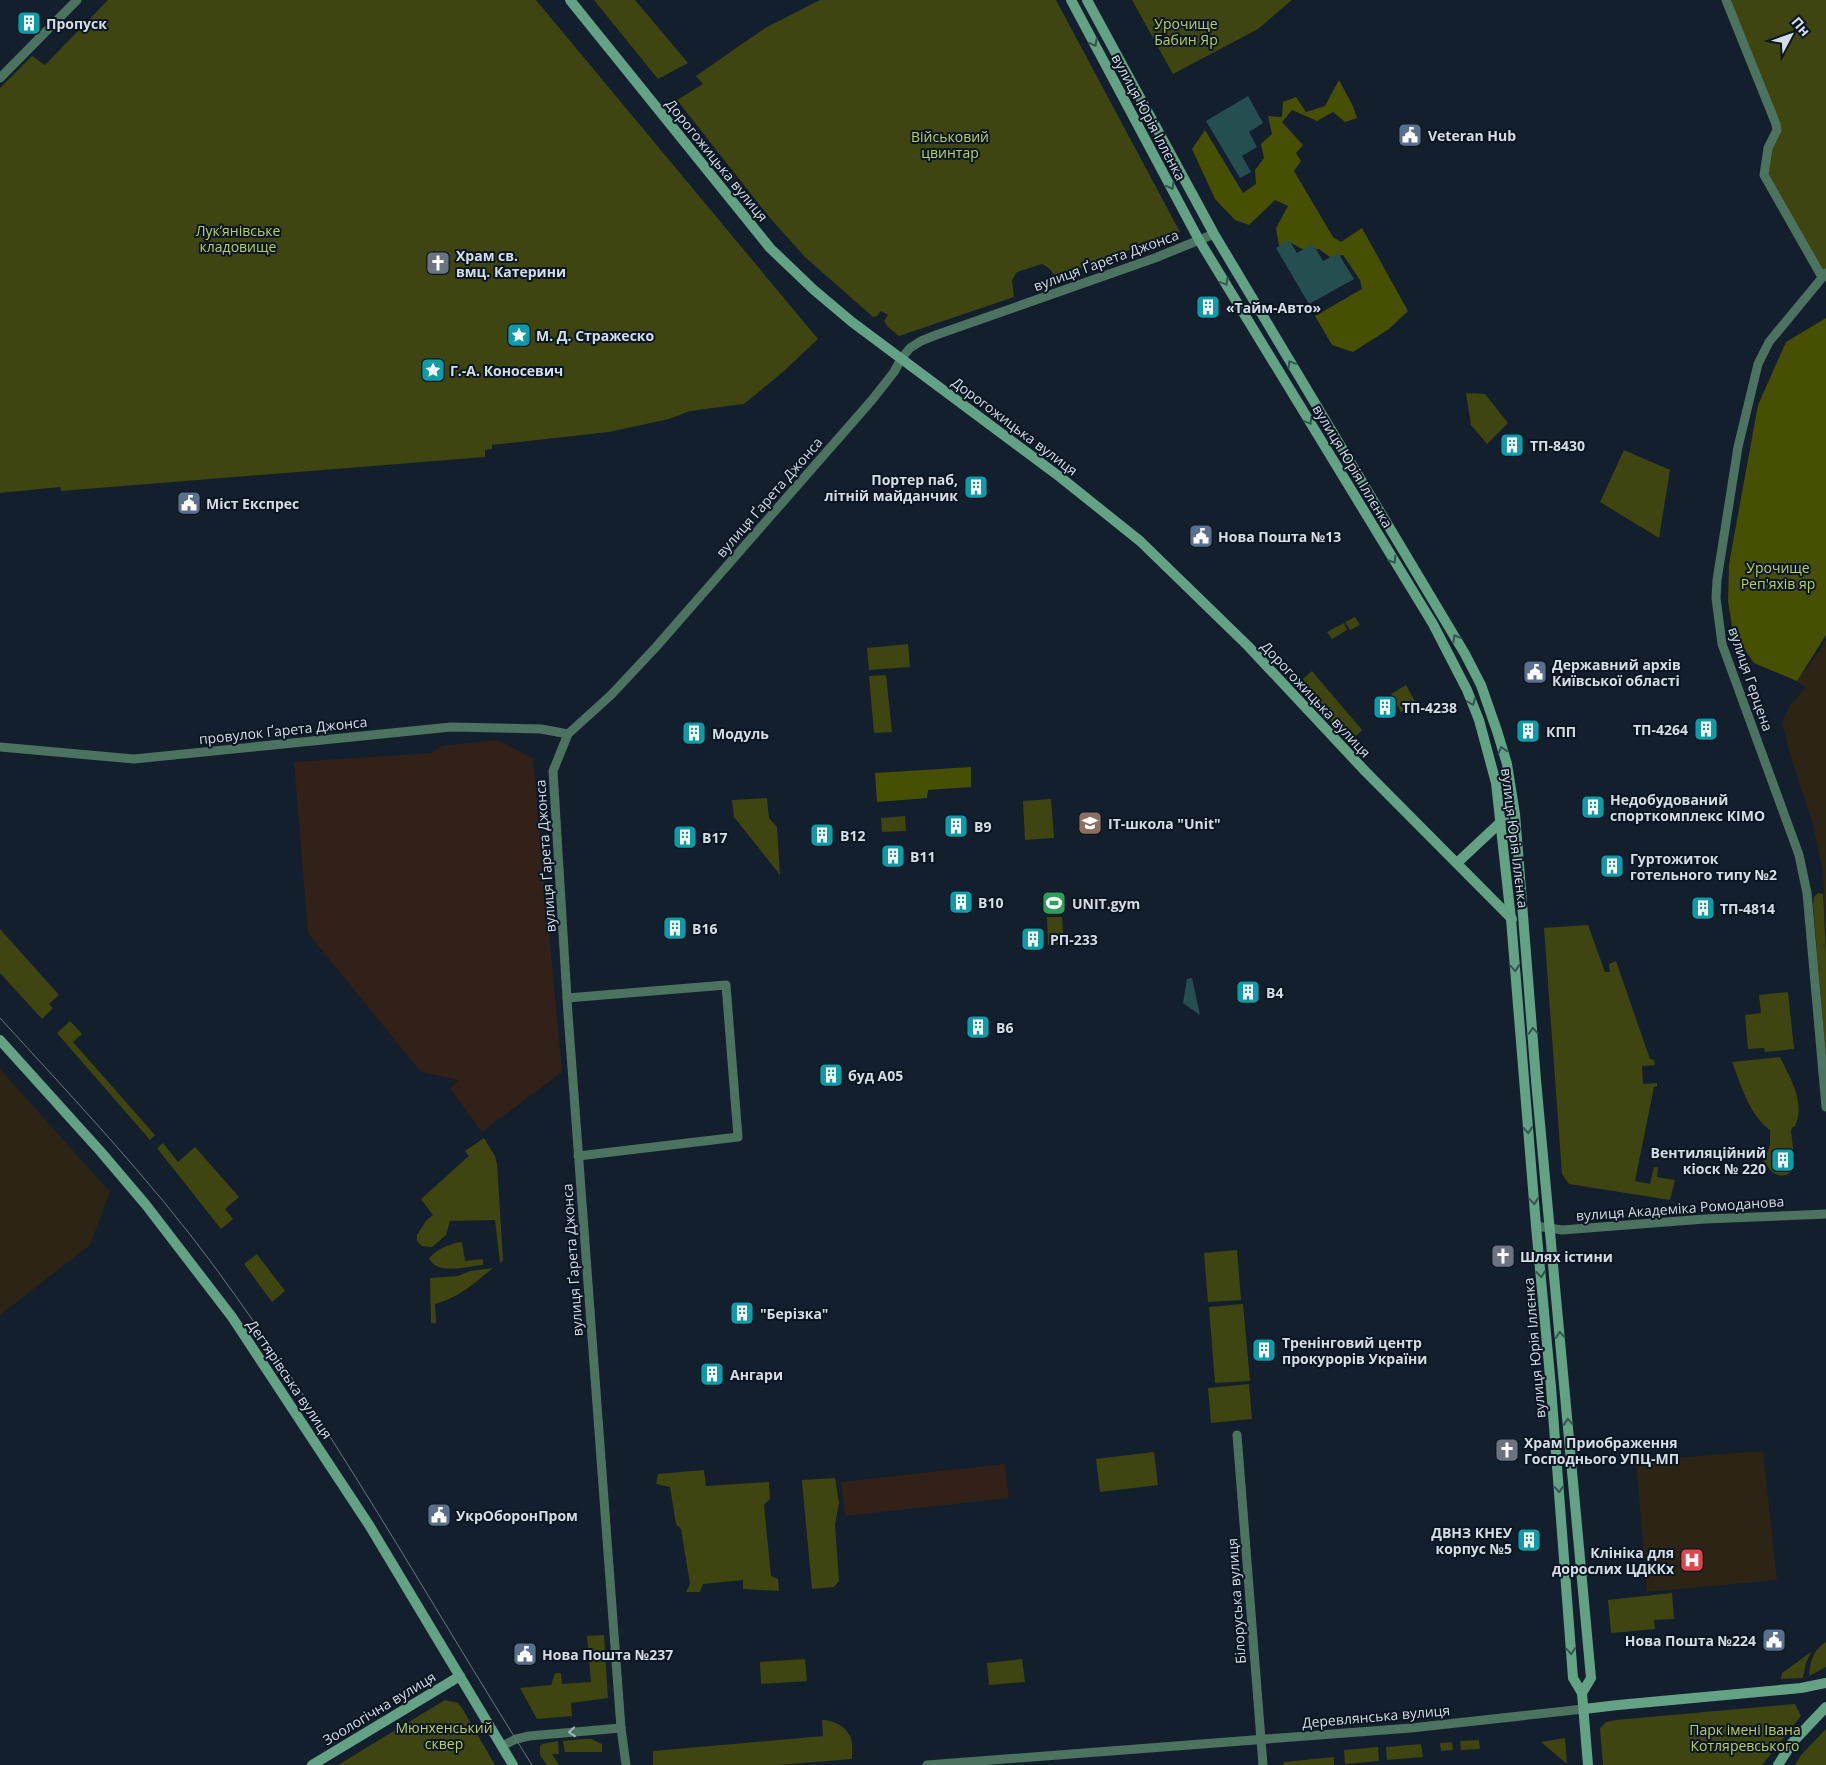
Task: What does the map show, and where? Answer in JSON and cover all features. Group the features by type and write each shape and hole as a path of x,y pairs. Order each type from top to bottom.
{"main road":[{"name":"Дорогожицька вулиця","path":"570,0 770,248 814,290 852,322 1060,477 1140,540 1248,646 1365,771 1525,931"},
{"name":"вулиця Юрія Іллєнка","path":"1071,0 1200,240 1433,624 1452,659 1476,712 1488,751 1496,782 1511,919 1551,1386 1573,1678 1582,1693 1588,1765"},
{"name":"вулиця Юрія Іллєнка","path":"1087,0 1214,234 1465,654 1481,685 1497,731 1506,764 1515,814 1536,1080 1591,1678 1582,1693"},
{"path":"1458,864 1501,821 1515,814"},
{"name":"Дегтярівська вулиця","path":"0,1040 146,1205 232,1317 369,1525 513,1765"},
{"name":"Зоологічна вулиця","path":"312,1765 460,1676"},
{"name":"Деревлянська вулиця","path":"1584,1709 1618,1704 1806,1687 1826,1683"},
{"path":"1778,1765 1792,1743 1826,1707"}],"street":[{"path":"0,78 77,0"},
{"path":"1726,0 1776,124 1777,130 1768,148 1764,175 1824,275"},
{"name":"вулиця Ґарета Джонса","path":"626,1765 621,1728 578,1156 553,771 568,734 590,716 656,647 860,414 894,372 901,358 910,348 921,341 1155,258 1214,234"},
{"name":"вулиця Герцена","path":"1824,275 1769,342 1758,364 1738,447 1717,580 1716,598 1722,644 1799,855 1807,893 1826,1107"},
{"name":"провулок Ґарета Джонса","path":"0,746 134,759 450,728 541,729 568,734"},
{"path":"567,998 726,985 738,1138 578,1156"},
{"name":"вулиця Академіка Ромоданова","path":"1536,1226 1562,1230 1705,1219 1826,1214"},
{"name":"Білоруська вулиця","path":"1237,1435 1263,1765"},
{"name":"Деревлянська вулиця","path":"927,1765 1445,1725 1584,1709"},
{"path":"502,1746 516,1739 537,1735 621,1728"}],"shaded area":[{"path":"1248,96 1263,123 1249,132 1257,147 1242,156 1251,172 1240,178 1206,121"},
{"path":"1289,240 1297,253 1313,244 1323,261 1338,253 1354,279 1309,304 1276,248"},
{"path":"1826,639 1826,953 1823,872 1813,825 1782,723 1792,701 1794,702 1805,687 1797,681 1821,649"},
{"path":"497,740 533,758 562,1072 482,1132 450,1088 459,1080 421,1072 308,933 294,762 432,753 442,746"},
{"path":"1192,978 1200,1015 1183,1003 1187,979"},
{"path":"0,1069 110,1192 90,1245 0,1315"},
{"path":"1763,1451 1777,1580 1647,1592 1636,1461"},
{"path":"1005,1464 1009,1498 845,1516 841,1482"}],"green space":[{"name":"Лукʼянівське кладовище","path":"108,0 536,0 818,339 784,371 744,404 690,411 669,419 609,432 492,445 492,449 485,450 485,457 61,491 60,487 0,493 0,88 32,56 45,65"},
{"path":"594,0 635,0 688,63 658,79"},
{"name":"Військовий цвинтар","path":"820,0 1056,0 1180,232 1055,277 1050,269 1042,264 1017,272 1012,280 1014,297 899,336 884,321 888,315 881,311 877,316 873,317 805,257 770,218 677,100 703,84 696,76 765,28"},
{"name":"Урочище Бабин Яр","path":"1132,0 1292,0 1258,29 1173,74"},
{"path":"1729,0 1826,0 1826,279 1768,173 1770,148 1780,129"},
{"path":"1339,80 1353,106 1357,118 1345,122 1333,112 1317,121 1292,110 1282,122 1303,145 1296,153 1301,161 1294,171 1333,237 1341,242 1362,228 1408,311 1389,329 1353,352 1332,345 1315,316 1362,289 1360,280 1343,255 1331,258 1319,249 1304,250 1291,243 1279,246 1276,228 1288,206 1275,200 1249,225 1235,220 1215,199 1192,149 1205,130 1243,193 1256,184 1255,170 1264,158 1261,144 1272,134 1268,116 1282,117 1283,102 1296,97 1306,112 1325,106"},
{"name":"Урочище Реп'яхів яр","path":"1826,318 1826,635 1797,681 1754,663 1733,633 1728,601 1729,564 1758,405 1786,342"},
{"path":"1466,393 1485,394 1508,423 1487,444 1471,425"},
{"path":"1624,450 1670,470 1659,538 1600,502"},
{"path":"1355,617 1360,625 1350,630 1345,622"},
{"path":"1344,623 1347,630 1332,639 1327,632"},
{"path":"908,644 910,667 869,670 867,648"},
{"path":"1312,671 1362,730 1350,742 1296,685"},
{"path":"886,675 892,732 874,733 869,676"},
{"path":"1406,685 1416,703 1401,712 1391,694"},
{"path":"971,767 971,787 928,790 927,798 877,802 875,773"},
{"path":"767,798 769,818 777,827 780,875 734,817 732,800"},
{"path":"1051,799 1054,838 1025,840 1023,801"},
{"path":"905,816 906,831 882,832 881,818"},
{"path":"1818,893 1823,894 1826,953 1826,1059 1813,904 1814,897"},
{"path":"1047,917 1062,917 1064,944 1048,945"},
{"path":"1588,925 1605,972 1610,972 1609,964 1616,961 1650,1059 1654,1060 1655,1065 1642,1066 1643,1084 1657,1083 1657,1086 1654,1087 1635,1181 1650,1184 1654,1167 1658,1167 1657,1177 1675,1180 1670,1200 1569,1184 1562,1174 1544,928"},
{"path":"0,929 59,995 49,1004 53,1008 42,1019 0,973"},
{"path":"1788,992 1794,1049 1765,1052 1764,1048 1748,1049 1745,1015 1761,1013 1759,995"},
{"path":"70,1021 82,1034 73,1042 155,1135 150,1140 57,1033"},
{"path":"1780,1057 1792,1082 1799,1108 1795,1126 1791,1131 1795,1164 1790,1173 1785,1175 1778,1175 1771,1171 1764,1161 1770,1145 1770,1130 1751,1108 1732,1062"},
{"path":"484,1138 495,1156 497,1164 503,1260 500,1263 495,1220 450,1221 446,1235 432,1247 422,1246 417,1241 417,1235 426,1221 433,1215 421,1199 469,1156 465,1151"},
{"path":"163,1143 178,1162 195,1147 239,1197 225,1209 233,1219 221,1229 157,1148"},
{"path":"462,1242 465,1261 483,1259 483,1265 453,1269 445,1268 433,1264 429,1258 444,1247"},
{"path":"1237,1250 1241,1300 1208,1302 1204,1253"},
{"path":"257,1254 285,1291 272,1302 244,1264"},
{"path":"493,1268 459,1294 435,1304 436,1323 431,1323 430,1278 458,1276 470,1271"},
{"path":"1243,1304 1250,1381 1215,1383 1209,1307"},
{"path":"1249,1384 1252,1419 1211,1423 1208,1388"},
{"path":"1154,1452 1158,1485 1100,1492 1096,1459"},
{"path":"704,1470 706,1486 769,1482 770,1499 764,1505 771,1576 778,1579 779,1591 743,1589 743,1580 703,1584 700,1592 686,1592 690,1584 681,1529 676,1524 670,1487 656,1484 658,1474"},
{"path":"835,1478 839,1503 835,1525 839,1581 834,1587 812,1589 802,1480"},
{"path":"1672,1593 1674,1619 1654,1620 1655,1629 1611,1633 1608,1600"},
{"path":"604,1635 608,1698 571,1703 572,1716 537,1719 520,1688 551,1685 555,1673 561,1673 562,1684 591,1682 587,1636"},
{"path":"1826,1642 1826,1667 1809,1676 1813,1656"},
{"path":"1811,1652 1806,1663 1803,1678 1781,1679 1782,1673"},
{"path":"805,1659 807,1681 761,1684 760,1662"},
{"path":"1022,1659 1025,1682 989,1685 987,1663"},
{"name":"Мюнхенський сквер","path":"445,1700 458,1703 462,1708 495,1765 338,1765"},
{"name":"Парк імені Івана Котляревського","path":"1795,1704 1801,1716 1762,1765 1603,1765 1600,1728 1606,1722"},
{"path":"822,1720 831,1721 847,1731 852,1741 852,1759 778,1765 653,1765 653,1751 823,1736"},
{"path":"1826,1729 1826,1765 1795,1765 1801,1755"},
{"path":"1565,1738 1567,1764 1541,1742"},
{"path":"591,1739 602,1744 602,1752 565,1752 563,1741"},
{"path":"1479,1740 1480,1749 1461,1750 1460,1741"},
{"path":"558,1741 559,1754 552,1754 559,1765 547,1765 540,1755 540,1746"},
{"path":"1452,1742 1453,1750 1441,1751 1440,1743"},
{"path":"1421,1744 1423,1757 1387,1760 1386,1747"},
{"path":"1378,1747 1379,1761 1345,1764 1344,1750"},
{"path":"1334,1757 1334,1765 1282,1765 1285,1762"}],"tram line":[{"path":"0,1018 110,1139 163,1201 214,1266 257,1326 378,1512 532,1765"}],"place":[{"name":"Пропуск","path":"29,23"},
{"name":"Veteran Hub","path":"1410,135"},
{"name":"Храм св. вмц. Катерини","path":"438,263"},
{"name":"«Тайм-Авто»","path":"1208,307"},
{"name":"М. Д. Стражеско","path":"519,335"},
{"name":"Г.-А. Коносевич","path":"433,370"},
{"name":"ТП-8430","path":"1512,445"},
{"name":"Портер паб, літній майданчик","path":"976,487"},
{"name":"Міст Експрес","path":"189,503"},
{"name":"Нова Пошта №13","path":"1201,536"},
{"name":"Державний архів Київської області","path":"1535,672"},
{"name":"ТП-4238","path":"1385,707"},
{"name":"ТП-4264","path":"1706,729"},
{"name":"КПП","path":"1528,731"},
{"name":"Модуль","path":"694,733"},
{"name":"Недобудований спорткомплекс КІМО","path":"1593,807"},
{"name":"IT-школа \"Unit\"","path":"1090,823"},
{"name":"B9","path":"956,826"},
{"name":"B12","path":"822,835"},
{"name":"B17","path":"685,837"},
{"name":"B11","path":"893,856"},
{"name":"Гуртожиток готельного типу №2","path":"1612,866"},
{"name":"B10","path":"961,902"},
{"name":"UNIT.gym","path":"1054,903"},
{"name":"ТП-4814","path":"1703,908"},
{"name":"B16","path":"675,928"},
{"name":"РП-233","path":"1033,939"},
{"name":"B4","path":"1248,992"},
{"name":"B6","path":"978,1027"},
{"name":"буд А05","path":"831,1075"},
{"name":"Вентиляційний кіоск № 220","path":"1783,1160"},
{"name":"Шлях істини","path":"1503,1256"},
{"name":"\"Берізка\"","path":"742,1313"},
{"name":"Тренінговий центр прокурорів України","path":"1264,1350"},
{"name":"Ангари","path":"712,1374"},
{"name":"Храм Приображення Господнього УПЦ-МП","path":"1507,1450"},
{"name":"УкрОборонПром","path":"439,1515"},
{"name":"ДВНЗ КНЕУ корпус №5","path":"1529,1540"},
{"name":"Клініка для дорослих ЦДККх","path":"1692,1560"},
{"name":"Нова Пошта №224","path":"1774,1640"},
{"name":"Нова Пошта №237","path":"525,1654"}]}
